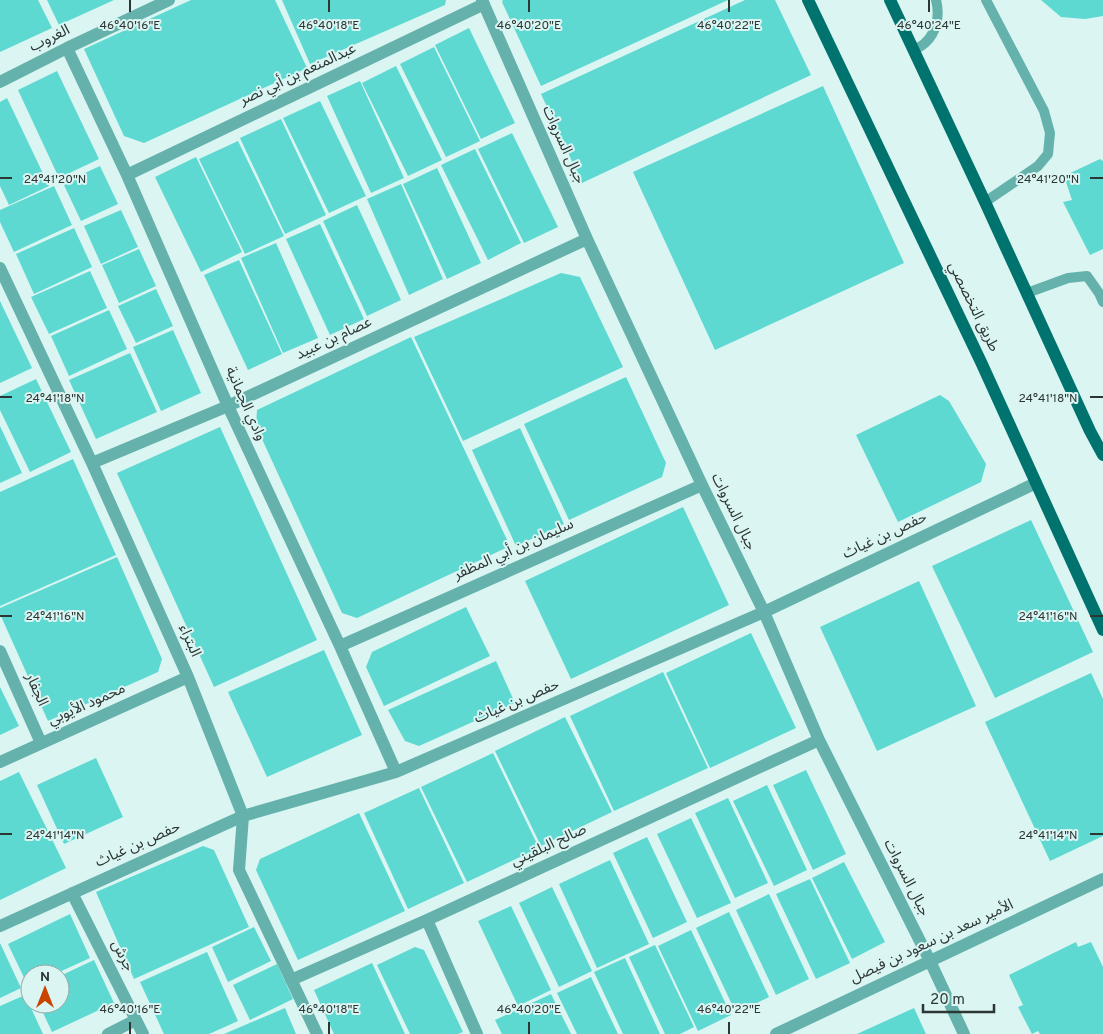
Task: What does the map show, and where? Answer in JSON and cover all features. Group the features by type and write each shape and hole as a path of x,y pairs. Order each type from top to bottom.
{"main road":[{"name":"طريق التخصصي","path":"808,0 977,353 1103,630"},
{"path":"890,0 1090,431 1102,450"}],"street":[{"name":"الغروب","path":"0,82 169,0"},
{"name":"عبدالمنعم بن أبي نصر","path":"127,174 483,2"},
{"name":"جبال السروات","path":"483,2 587,240 764,612 819,740 930,961 964,1034"},
{"name":"وادي الجمانية","path":"67,48 127,174 228,406 340,646 396,772"},
{"name":"عصام بن عبيد","path":"92,463 228,406 587,240"},
{"name":"البتراء","path":"1,271 92,463 188,678 243,816 238,870 318,1034"},
{"name":"حفص بن غياث","path":"0,926 243,816 396,772 764,612 1036,483"},
{"name":"سليمان بن أبي المظفر","path":"340,646 702,485"},
{"name":"الجفار","path":"0,651 42,743"},
{"name":"محمود الأيوبي","path":"0,762 188,678"},
{"name":"صالح البلقيني","path":"291,980 427,920 819,740"},
{"name":"الأمير سعد بن سعود بن فيصل","path":"776,1034 1103,879"},
{"name":"جرش","path":"72,893 143,1034"},
{"path":"427,920 477,1034"},
{"path":"108,1034 136,1020"}],"lane":[{"path":"914,50 925,43 933,32 938,20 936,0"},
{"path":"985,202 1038,166 1048,154 1050,133 1044,111 986,0"},
{"path":"1027,293 1068,278 1087,276 1103,302"}],"building":[{"path":"0,0 38,0 52,28 0,52"},
{"path":"47,0 114,0 59,25"},
{"path":"191,0 275,0 307,68 144,143 124,136 84,49"},
{"path":"282,0 446,0 445,5 310,64"},
{"path":"503,0 728,0 541,86 502,2"},
{"path":"745,0 775,0 811,75 582,183 541,94"},
{"path":"1041,0 1103,0 1103,16 1085,19 1061,17"},
{"path":"469,28 515,123 481,139 435,45"},
{"path":"434,47 480,141 446,157 400,64"},
{"path":"396,66 442,160 408,176 362,83"},
{"path":"57,71 99,159 59,178 18,90"},
{"path":"360,81 404,178 371,193 327,96"},
{"path":"823,86 904,263 715,350 633,172"},
{"path":"7,98 49,186 9,205 0,186 0,102"},
{"path":"320,101 366,196 329,213 283,118"},
{"path":"281,119 326,215 285,234 240,138"},
{"path":"512,133 558,227 524,243 478,149"},
{"path":"238,141 284,236 245,254 199,159"},
{"path":"475,149 521,243 488,260 441,165"},
{"path":"196,157 242,252 201,272 155,177"},
{"path":"1100,159 1103,161 1103,249 1090,255 1063,202 1072,200 1064,176"},
{"path":"100,166 118,204 81,221 63,183"},
{"path":"437,168 481,263 447,279 403,184"},
{"path":"401,184 443,279 409,295 367,199"},
{"path":"54,186 72,225 14,252 0,222 0,210"},
{"path":"357,205 401,300 367,316 323,221"},
{"path":"121,210 138,247 101,264 84,226"},
{"path":"320,224 364,319 330,335 286,239"},
{"path":"74,228 92,267 34,294 16,254"},
{"path":"276,243 318,338 283,353 241,258"},
{"path":"139,249 156,286 119,303 102,265"},
{"path":"239,260 282,354 248,370 204,275"},
{"path":"90,271 107,308 49,334 31,297"},
{"path":"561,273 580,277 623,367 463,441 414,337"},
{"path":"156,289 173,326 136,343 118,306"},
{"path":"0,301 32,368 0,383"},
{"path":"109,310 127,349 69,376 51,336"},
{"path":"173,330 201,393 161,411 133,347"},
{"path":"411,337 510,546 357,618 342,613 256,426 257,410"},
{"path":"130,353 157,412 96,439 69,380"},
{"path":"626,377 666,463 662,477 569,520 524,424"},
{"path":"36,379 71,452 30,472 0,410 0,396"},
{"path":"940,395 949,401 986,464 981,482 898,522 856,435"},
{"path":"0,426 22,473 0,483"},
{"path":"220,427 317,640 214,687 117,473"},
{"path":"520,428 564,524 516,546 472,450"},
{"path":"73,459 116,555 0,606 0,492"},
{"path":"683,507 729,605 571,679 525,581"},
{"path":"1031,520 1093,652 995,698 932,566"},
{"path":"117,557 162,659 158,672 48,721 0,614 0,608"},
{"path":"919,581 976,706 877,751 820,627"},
{"path":"466,607 490,656 384,706 366,667 372,652"},
{"path":"751,633 796,728 710,768 666,673"},
{"path":"324,650 362,735 267,777 228,692"},
{"path":"496,661 515,703 419,746 405,741 388,710"},
{"path":"663,672 708,768 614,811 570,716"},
{"path":"1091,673 1103,699 1103,836 1050,861 985,722"},
{"path":"0,687 19,726 0,735"},
{"path":"565,717 612,812 541,846 495,751"},
{"path":"493,753 539,848 467,882 421,787"},
{"path":"96,758 123,817 64,844 37,785"},
{"path":"806,770 846,854 813,870 773,785"},
{"path":"19,772 66,868 0,900 0,781"},
{"path":"767,785 807,870 774,886 733,801"},
{"path":"419,788 464,883 408,909 364,813"},
{"path":"728,798 768,883 735,898 695,813"},
{"path":"359,813 405,911 298,960 256,870 260,859"},
{"path":"691,818 731,903 697,918 657,834"},
{"path":"647,837 687,922 653,938 613,853"},
{"path":"203,846 214,850 249,927 134,979 96,892"},
{"path":"610,860 649,944 597,968 559,884"},
{"path":"844,862 885,942 852,959 812,878"},
{"path":"810,879 850,963 816,979 776,894"},
{"path":"552,887 592,971 559,987 519,903"},
{"path":"769,894 809,979 776,995 736,910"},
{"path":"511,906 551,990 518,1006 478,921"},
{"path":"729,912 769,997 736,1013 696,928"},
{"path":"70,914 90,958 70,967 70,964 20,964 20,969 8,944"},
{"path":"254,927 271,961 228,982 212,947"},
{"path":"691,930 731,1015 698,1031 658,946"},
{"path":"1076,942 1078,947 1091,942 1103,967 1103,1034 1040,1034 1038,1031 1032,1034 1018,1007 1023,1005 1009,975"},
{"path":"0,943 20,988 0,998"},
{"path":"655,945 694,1027 680,1034 665,1034 629,957"},
{"path":"415,947 424,950 463,1032 458,1034 410,1034 377,965"},
{"path":"207,952 238,1021 209,1034 164,1034 140,982"},
{"path":"625,958 660,1034 623,1034 594,972"},
{"path":"94,960 114,1003 52,1032 44,1014 70,1014 70,971"},
{"path":"372,963 405,1034 334,1034 314,990"},
{"path":"277,964 293,999 250,1020 233,985"},
{"path":"591,977 618,1034 577,1034 557,993"},
{"path":"551,994 571,1034 502,1034 495,1020"},
{"path":"20,997 20,1014 34,1014 43,1034 0,1034 0,1006"},
{"path":"285,1008 296,1034 224,1034"},
{"path":"914,1008 926,1034 857,1034"}]}
